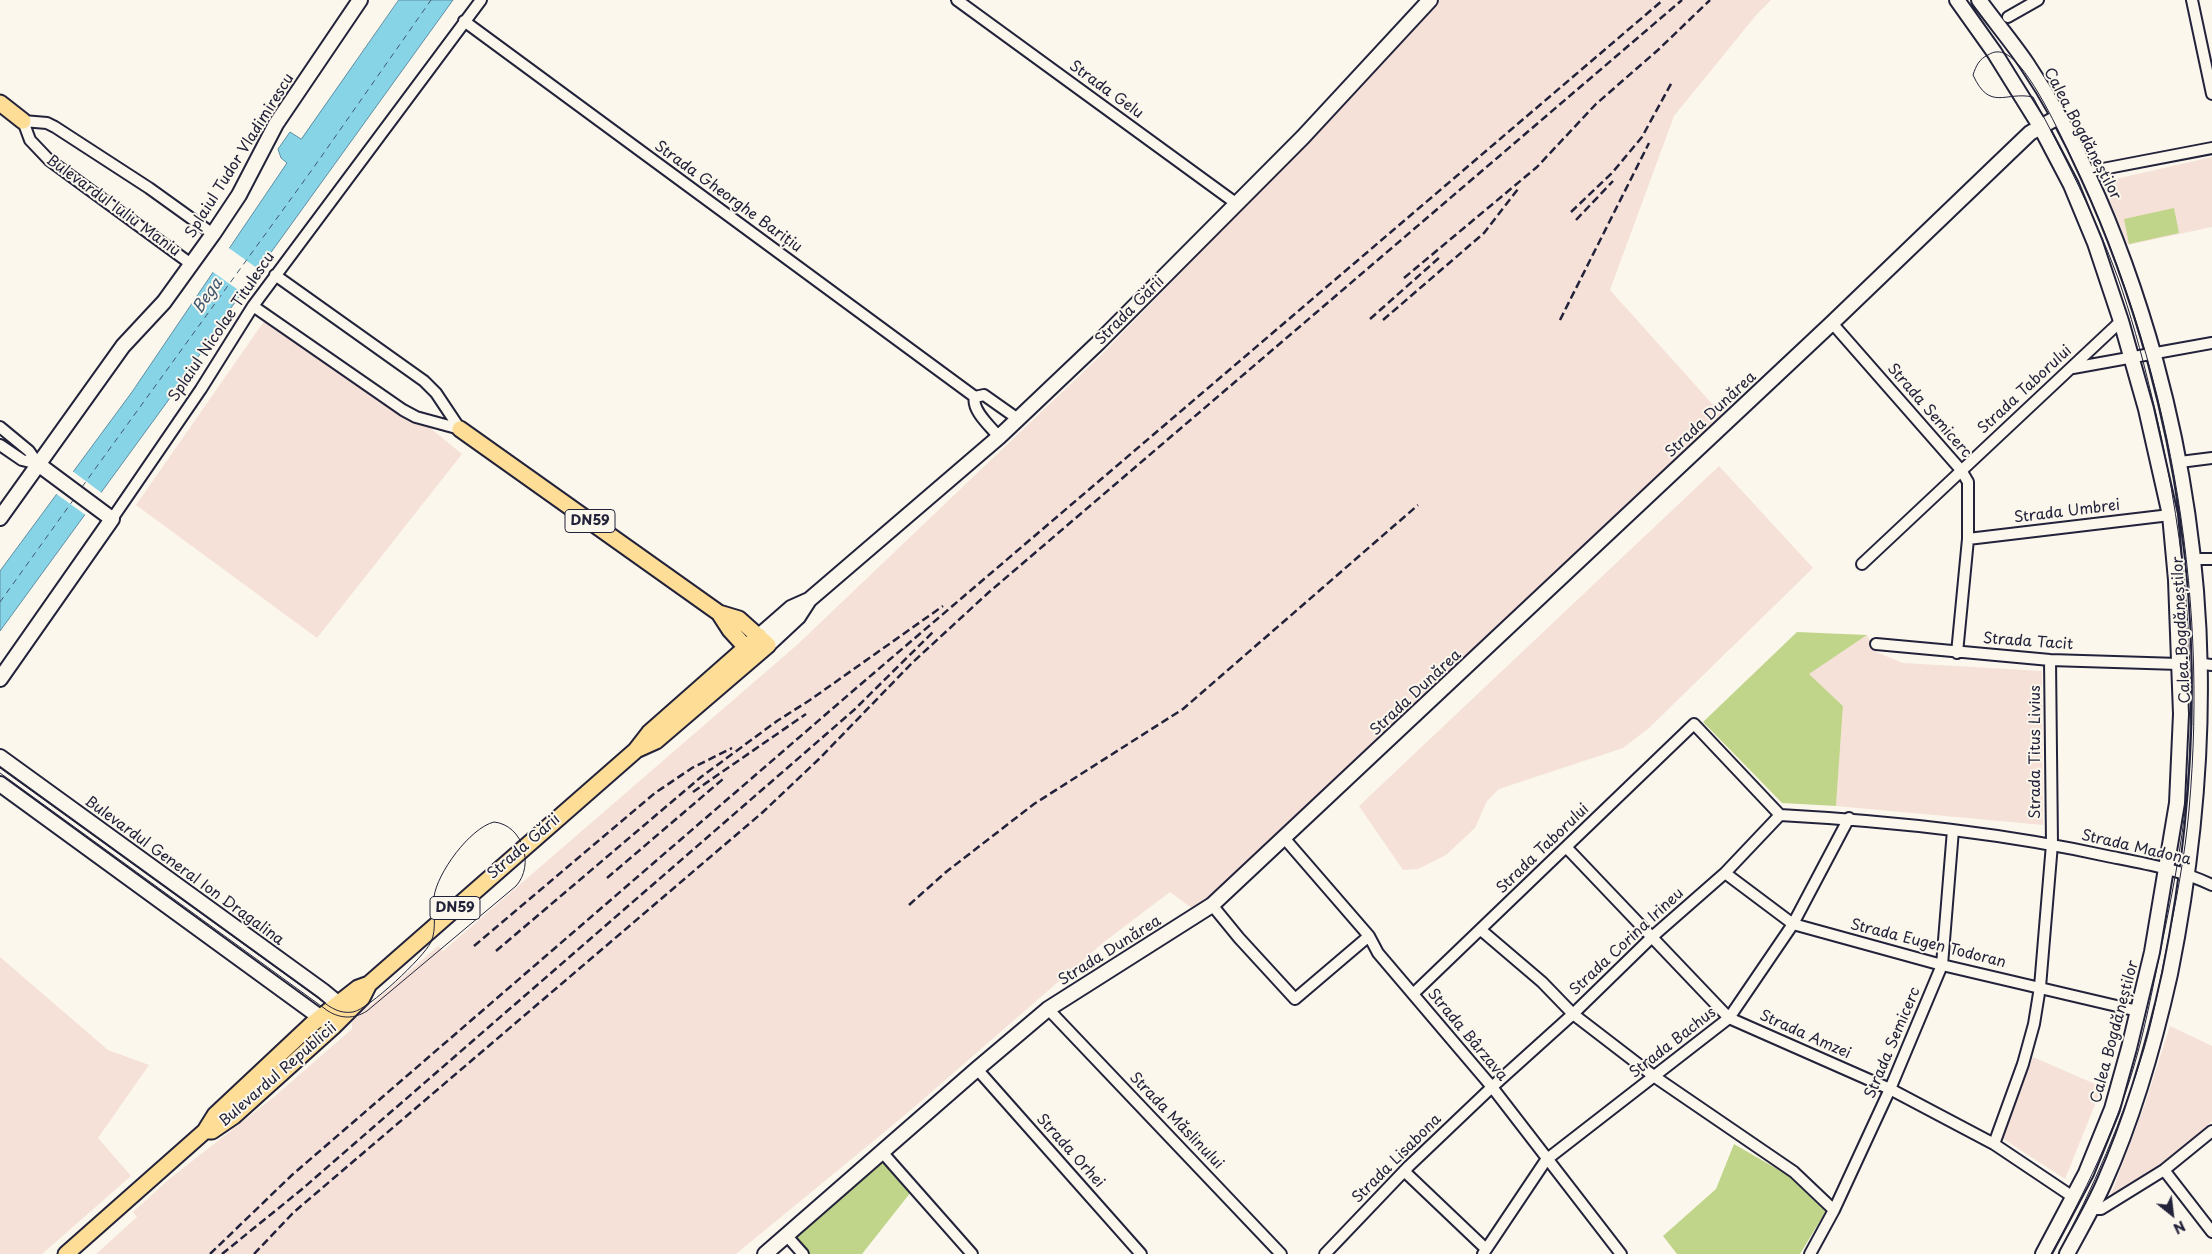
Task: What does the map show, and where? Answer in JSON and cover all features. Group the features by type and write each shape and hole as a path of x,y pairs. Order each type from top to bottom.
{"main road":[{"name":"Splaiul Tudor Vladimirescu","path":"0,518 43,468 123,346 164,302 213,234 239,195 276,124 360,0"},
{"name":"Calea Bogdăneștilor","path":"1957,0 1982,34 2040,126 2084,216 2132,357 2170,515 2176,580 2181,714 2177,803 2152,952 2112,1109 2086,1173 2044,1254"},
{"name":"Calea Bogdăneștilor","path":"1979,0 2002,21 2058,117 2087,172 2111,226 2142,313 2180,462 2188,504 2208,665 2199,792 2190,874 2151,1056 2126,1132 2092,1209 2067,1254"},
{"name":"Strada Gării","path":"343,1008 358,988 369,984 634,751 649,733 763,641 798,617 809,600 999,437 1098,343 1333,106 1423,2"},
{"name":"Bulevardul Iuliu Maniu","path":"3,106 23,121"},
{"name":"Strada Dunărea","path":"765,1254 1048,1009 1212,905 1285,839 1832,324 2007,154 2040,126 2058,117"},
{"name":"DN59","path":"460,429 719,613 739,619 763,641"},
{"path":"43,468 108,515"},
{"name":"Splaiul Nicolae Titulescu","path":"0,679 108,515"},
{"name":"DN59","path":"719,613 730,630 751,652"},
{"name":"Bulevardul General Ion Dragalina","path":"0,757 343,1008"},
{"path":"0,784 333,1027"},
{"name":"Bulevardul Republicii","path":"66,1254 205,1131 212,1131 320,1017 343,1008"},
{"name":"Bulevardul Republicii","path":"230,1111 333,1027 343,1008"}],"street":[{"name":"Splaiul Nicolae Titulescu","path":"108,515 200,389 275,275 481,0"},
{"name":"Strada Gelu","path":"957,0 1237,204"},
{"path":"2002,21 2038,0"},
{"path":"2192,0 2212,94"},
{"name":"Strada Gheorghe Barițiu","path":"464,21 975,397 981,394 989,397 1018,419"},
{"name":"Bulevardul Iuliu Maniu","path":"192,264 49,160 30,140 23,121 47,123 55,127 149,188 213,234"},
{"path":"2087,172 2212,148"},
{"path":"275,275 424,381 436,394 460,429"},
{"path":"253,306 403,410 416,417 460,429"},
{"name":"Strada Taborului","path":"1862,564 2121,321"},
{"name":"Strada Semicerc","path":"1832,324 1961,470 1968,482 1968,540 1957,652"},
{"path":"2073,368 2212,343"},
{"path":"975,397 974,403 977,410 999,437"},
{"path":"0,427 29,451 43,468"},
{"path":"0,445 22,460 43,468"},
{"path":"2180,462 2212,458"},
{"name":"Strada Umbrei","path":"1968,540 2170,515"},
{"path":"2195,559 2212,559"},
{"name":"Strada Tacit","path":"1876,644 2050,660 2179,664"},
{"name":"Strada Titus Livius","path":"1994,1144 2023,1064 2034,1024 2040,987 2052,844 2050,660"},
{"name":"Strada Taborului","path":"1413,994 1694,724 1780,815"},
{"name":"Strada Madona","path":"1780,815 1849,818 2052,844 2190,874 2212,885"},
{"name":"Strada Corina Irineu","path":"1492,1087 1573,1014 1652,937 1724,873 1780,815"},
{"name":"Strada Bachus","path":"1484,1252 1546,1160 1729,1018 1793,924 1849,818"},
{"name":"Strada Semicerc","path":"1810,1254 1834,1210 1890,1089 1942,965 1953,830"},
{"name":"Strada Bârzava","path":"1285,839 1369,936 1378,953 1492,1087 1546,1160 1621,1254"},
{"name":"Strada Amzei","path":"1566,847 1729,1018 1890,1089 1994,1144 2073,1197"},
{"name":"Strada Eugen Todoran","path":"1724,873 1793,924 1942,965 2138,1011"},
{"path":"1212,905 1239,938 1295,999 1369,936"},
{"path":"1481,930 1542,982 1573,1014 1655,1077 1794,1172 1834,1210"},
{"name":"Strada Măslinului","path":"1048,1009 1282,1254"},
{"name":"Strada Orhei","path":"977,1069 1141,1254"},
{"name":"Strada Lisabona","path":"1325,1254 1404,1171 1492,1087"},
{"path":"2092,1209 2101,1209 2164,1170 2212,1132"},
{"path":"882,1152 972,1254"},
{"path":"2164,1170 2212,1232"},
{"path":"1404,1171 1484,1252"},
{"path":"786,1235 803,1254"}],"shaded area":[{"path":"1440,0 1771,0 1757,14 1674,116 1610,290 1723,416 1241,871 1193,909 1170,892 1104,942 905,1115 736,1254 96,1254 137,1217 133,1212 168,1180 275,1096 352,1029 352,1021 438,946 443,951 798,644 1101,355 1347,102"},
{"path":"2212,157 2212,227 2128,245 2102,182"},
{"path":"267,317 429,427 462,454 317,638 136,505"},
{"path":"1719,466 1813,568 1649,728 1623,748 1499,789 1487,801 1475,828 1446,855 1418,869 1403,870 1359,806"},
{"path":"1867,635 1876,652 1903,663 2042,671 2043,825 1836,806 1843,706 1808,674"},
{"path":"0,957 108,1050 149,1065 98,1138 131,1176 42,1254 0,1254"},
{"path":"2170,1026 2212,1046 2212,1121 2172,1157 2110,1197 2145,1104"},
{"path":"2033,1057 2102,1087 2065,1179 2002,1138"}],"green space":[{"path":"2174,208 2179,233 2129,244 2124,219"},
{"path":"1797,632 1867,635 1809,674 1843,706 1836,806 1782,803 1703,722"},
{"path":"1734,1144 1791,1177 1826,1211 1800,1254 1677,1254 1663,1236 1716,1189"},
{"path":"882,1161 911,1192 862,1254 810,1254 794,1237"}],"water":[{"name":"Bega","path":"399,0 453,0 228,312 178,387 0,631 0,571 132,392 287,163 281,158 278,149 290,132 301,139"}],"pier":[{"path":"226,246 261,271 244,294 210,270"},
{"path":"71,470 103,494 87,516 55,493"}],"ferry route":[{"path":"82,487 314,167 431,0"},
{"path":"0,602 74,499"}],"tram line":[{"path":"2051,1254 2087,1185 2108,1138 2118,1114 2142,1038 2172,893 2185,812 2190,741 2189,640 2179,538 2162,438 2147,375 2123,292 2089,209 2033,97 1992,97 1979,86 1973,75 1982,59 1997,52 2006,54 2015,61 2025,72 2044,102 2106,236 2134,315 2157,395 2174,477 2186,560 2193,643 2194,727 2189,810 2183,861 2154,1010 2136,1075 2117,1127 2095,1179 2058,1254"},
{"path":"0,768 325,1004 344,1012 353,1012 371,1002 395,982 426,949 431,942 434,931 434,897 436,887 448,864 465,842 475,833 494,822 512,830 519,838 523,847 525,868 516,886 367,1011 357,1016 343,1017 328,1011 0,773"}],"railway":[{"path":"210,1254 292,1175 861,684 1663,0"},
{"path":"254,1254 294,1212 763,812 819,759 912,663 988,593 1682,0"},
{"path":"1404,278 1537,167 1596,104 1658,50 1710,0"},
{"path":"1571,212 1612,173 1642,137 1672,82"},
{"path":"1560,320 1649,143"},
{"path":"1576,220 1613,181"},
{"path":"1383,320 1484,233 1518,189"},
{"path":"1370,319 1440,257"},
{"path":"909,905 946,872 1034,804 1183,709 1418,505"},
{"path":"496,951 701,777 777,721 810,700 943,606"},
{"path":"222,1254 301,1190 854,710 933,632"},
{"path":"693,792 806,714"},
{"path":"474,946 655,793 692,768 732,748"},
{"path":"607,878 723,779"}]}
